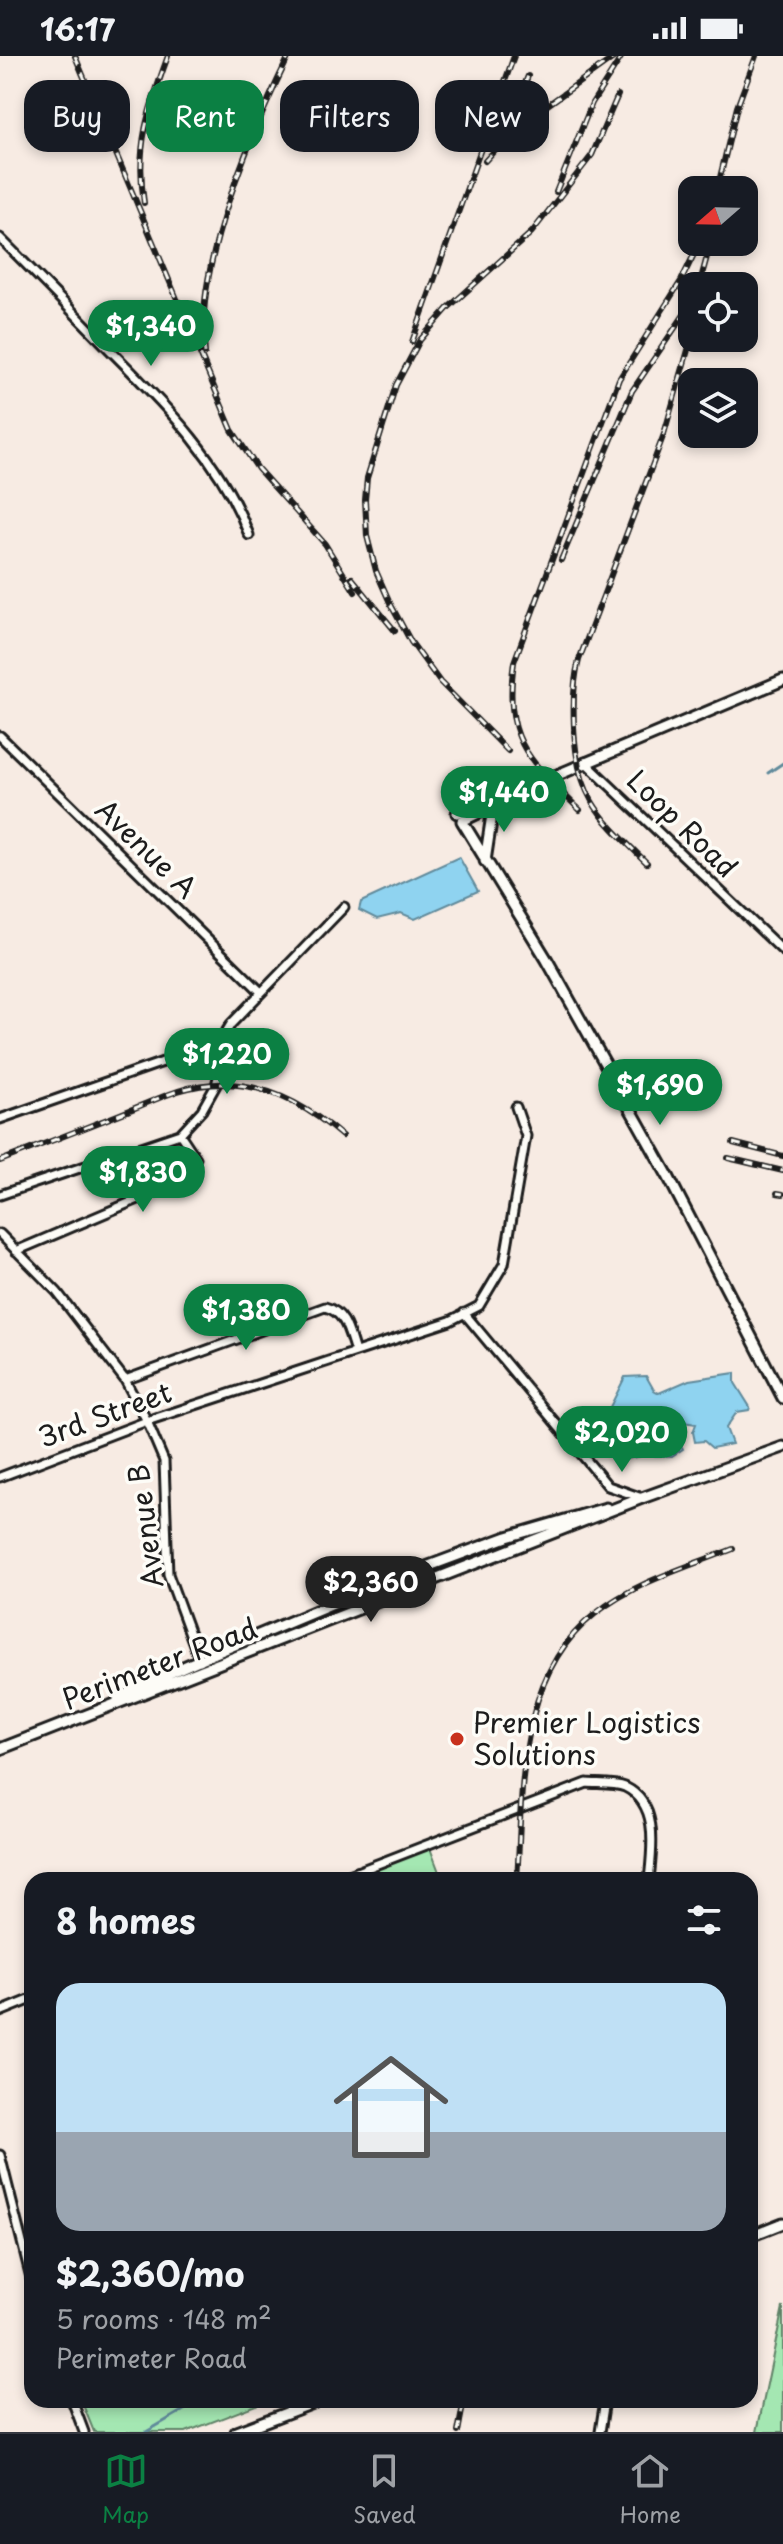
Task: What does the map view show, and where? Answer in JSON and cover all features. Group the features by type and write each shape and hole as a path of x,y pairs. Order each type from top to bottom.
{"street":[{"path":"0,238 179,419 224,485 249,535"},
{"path":"783,680 459,817 547,960 668,1176 783,1398"},
{"name":"Avenue A","path":"0,736 261,992"},
{"name":"Loop Road","path":"585,762 783,951"},
{"path":"485,861 492,815 509,797"},
{"path":"0,1195 180,1134 202,1110 216,1085 223,1059 223,1037 231,1024 344,907"},
{"path":"0,1119 183,1055 223,1037"},
{"name":"3rd Street","path":"0,1477 147,1421 450,1321 479,1306 504,1264 526,1136 516,1107"},
{"path":"16,1251 183,1180 196,1158 180,1134"},
{"name":"Avenue B","path":"0,1234 57,1292 125,1380 147,1421 164,1461 168,1574 204,1671"},
{"path":"125,1380 325,1307 336,1309 346,1323 355,1352"},
{"path":"464,1313 608,1486 642,1498"},
{"name":"Perimeter Road","path":"0,1749 642,1498 783,1447"},
{"path":"98,1712 138,1687 355,1594 549,1523 630,1503"},
{"path":"438,1563 445,1577"},
{"path":"357,1872 587,1783 625,1787 645,1805 653,1836 650,1872"},
{"path":"0,2012 24,2002"},
{"path":"0,2155 24,2250"},
{"path":"758,2233 783,2223"},
{"path":"75,2408 84,2432"},
{"path":"236,2432 300,2408"},
{"path":"600,2432 604,2408"}],"green space":[{"path":"430,1848 439,1872 370,1872"},
{"path":"783,2307 783,2432 757,2432"},
{"path":"84,2408 248,2408 186,2432 94,2432"}],"water":[{"path":"459,857 478,891 415,919 401,913 377,919 359,910 361,902"},
{"path":"735,1373 735,1383 750,1407 749,1410 737,1412 726,1428 732,1444 712,1448 704,1441 695,1442 693,1432 696,1424 677,1421 674,1432 683,1449 672,1456 646,1455 618,1461 609,1450 606,1428 586,1424 582,1420 609,1409 625,1377 646,1376 659,1393 689,1380"}],"waterway":[{"path":"768,773 783,763"},
{"path":"146,2432 187,2408"}],"railway":[{"path":"75,56 232,430 258,469 325,544 355,592"},
{"path":"144,203 143,145 150,110 168,56"},
{"path":"205,353 204,319 208,281 217,242 243,161 289,56"},
{"path":"412,342 514,56"},
{"path":"485,161 514,129 616,56"},
{"path":"556,192 592,103 622,56"},
{"path":"720,176 737,107 756,56"},
{"path":"526,80 528,76"},
{"path":"508,751 440,682 411,642 391,605 376,571 367,536 367,478 396,385 420,340 448,308 532,232 592,155 618,95"},
{"path":"580,810 546,777 523,746 512,711 514,662 619,379 681,281 693,256"},
{"path":"703,272 707,256"},
{"path":"561,560 632,391 678,324"},
{"path":"647,863 604,818 586,789 576,751 575,685 579,660 664,434 687,352"},
{"path":"352,578 395,631"},
{"path":"0,1161 178,1091 223,1084 245,1086 286,1099 306,1109 342,1136"},
{"path":"733,1143 783,1156"},
{"path":"728,1158 783,1171"},
{"path":"777,1193 783,1194"},
{"path":"517,1872 523,1772 529,1736 537,1701 550,1669 569,1639 595,1614 627,1593 733,1549"},
{"path":"458,2432 462,2408"}],"place":[{"name":"Premier Logistics Solutions","path":"457,1739"}]}
